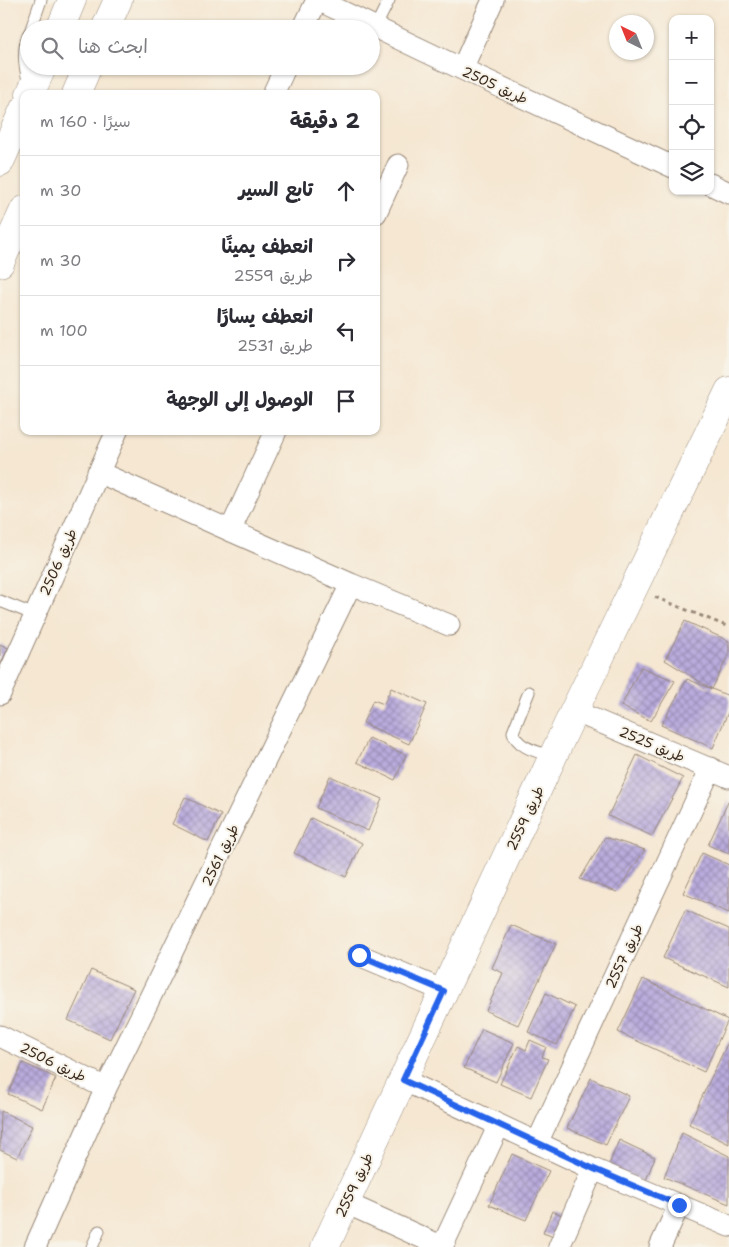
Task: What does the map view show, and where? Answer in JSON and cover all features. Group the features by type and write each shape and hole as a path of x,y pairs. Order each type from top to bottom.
{"street":[{"path":"64,20 72,0"},
{"path":"109,20 118,0"},
{"path":"308,20 318,0"},
{"name":"طريق 2505","path":"318,0 359,20"},
{"path":"462,69 493,0"},
{"name":"طريق 2505","path":"380,30 669,165"},
{"path":"32,90 39,75"},
{"path":"78,90 84,75"},
{"path":"275,90 282,75"},
{"path":"0,162 20,116"},
{"path":"380,204 398,165"},
{"path":"714,186 729,193"},
{"path":"0,263 20,219"},
{"name":"طريق 2559","path":"325,1247 574,711 729,391"},
{"name":"طريق 2506","path":"0,694 115,435"},
{"path":"230,531 274,435"},
{"path":"98,472 351,584 449,625"},
{"name":"طريق 2561","path":"35,1247 106,1088 351,584"},
{"name":"طريق 2525","path":"574,711 720,772"},
{"name":"طريق 2557","path":"537,1143 720,772"},
{"path":"359,955 444,991"},
{"name":"طريق 2506","path":"0,1036 106,1088"},
{"path":"403,1080 594,1169 729,1226"},
{"path":"346,1202 442,1247 499,1125"},
{"path":"558,1247 594,1169"},
{"path":"660,1247 679,1205"}],"lane":[{"path":"34,20 41,0"},
{"path":"379,20 388,0"},
{"path":"27,75 28,90"},
{"path":"0,601 35,615"},
{"path":"529,692 513,732 514,738 523,745 553,757"},
{"path":"92,1247 99,1232"}],"path":[{"path":"634,588 729,627"}],"building":[{"path":"685,621 729,641 729,654 712,689 665,660"},
{"path":"0,644 8,648 0,666"},
{"path":"641,667 675,681 651,721 621,706"},
{"path":"687,679 729,696 729,710 713,748 661,725"},
{"path":"391,688 427,704 409,744 363,723 373,700 384,704"},
{"path":"369,738 406,755 395,780 357,762"},
{"path":"637,755 683,778 652,836 608,816"},
{"path":"330,776 382,799 368,831 316,808"},
{"path":"185,797 221,815 208,842 172,824"},
{"path":"729,800 729,854 708,845"},
{"path":"311,818 362,843 346,877 294,853"},
{"path":"605,837 645,850 617,892 580,879"},
{"path":"702,853 729,865 729,913 683,893"},
{"path":"685,910 729,929 729,987 663,958"},
{"path":"511,925 556,944 518,1025 486,1011 503,973 492,968"},
{"path":"91,970 134,989 110,1039 68,1020"},
{"path":"643,979 728,1020 704,1072 618,1032"},
{"path":"546,993 575,1007 557,1045 528,1032"},
{"path":"482,1029 514,1043 496,1082 464,1068"},
{"path":"530,1040 546,1047 542,1057 548,1059 531,1097 500,1084 518,1046 526,1050"},
{"path":"729,1040 729,1144 689,1124"},
{"path":"23,1063 56,1078 42,1109 8,1094"},
{"path":"591,1078 629,1096 606,1145 567,1128"},
{"path":"1,1111 32,1126 17,1158 0,1150"},
{"path":"682,1133 729,1156 729,1204 664,1177"},
{"path":"619,1140 655,1157 645,1183 608,1167"},
{"path":"512,1154 549,1171 526,1220 489,1205"},
{"path":"552,1211 567,1217 557,1238 543,1233"}],"route":[{"path":"359,955 444,991 403,1080 594,1169 679,1205"}]}
